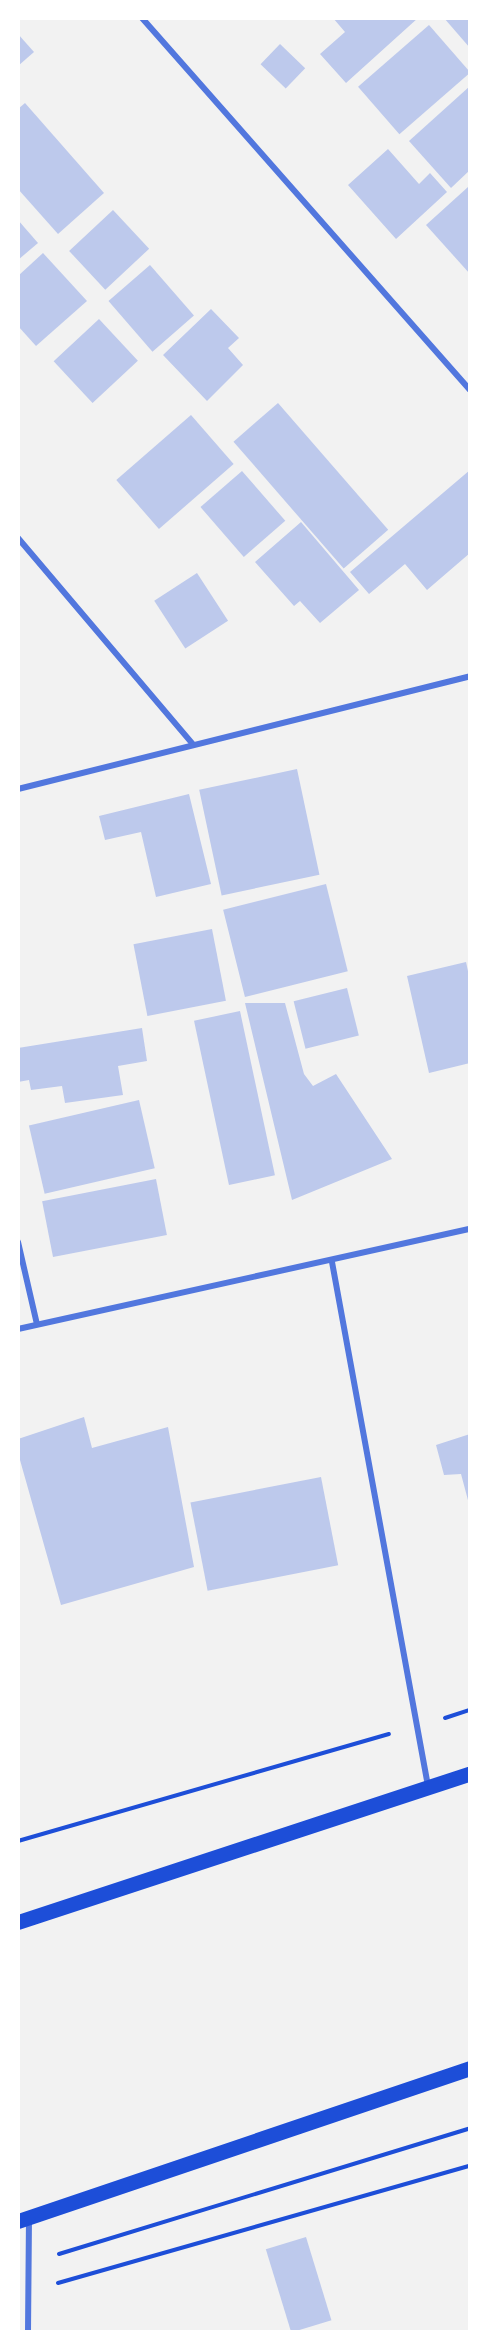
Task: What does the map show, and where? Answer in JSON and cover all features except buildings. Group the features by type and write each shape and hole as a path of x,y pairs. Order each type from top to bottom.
{"main road":[{"path":"18,1922 470,1773"},
{"path":"24,2219 470,2068"}],"street":[{"path":"142,18 470,390"},
{"path":"18,538 192,743"},
{"path":"18,789 192,743 470,676"},
{"path":"18,1329 332,1262 470,1229"},
{"path":"18,1242 37,1324"},
{"path":"332,1262 419,1726 428,1786"},
{"path":"24,2219 31,2263 28,2332"}],"path":[{"path":"18,1841 470,1710"},
{"path":"31,2263 470,2128"},
{"path":"30,2291 470,2166"}]}
